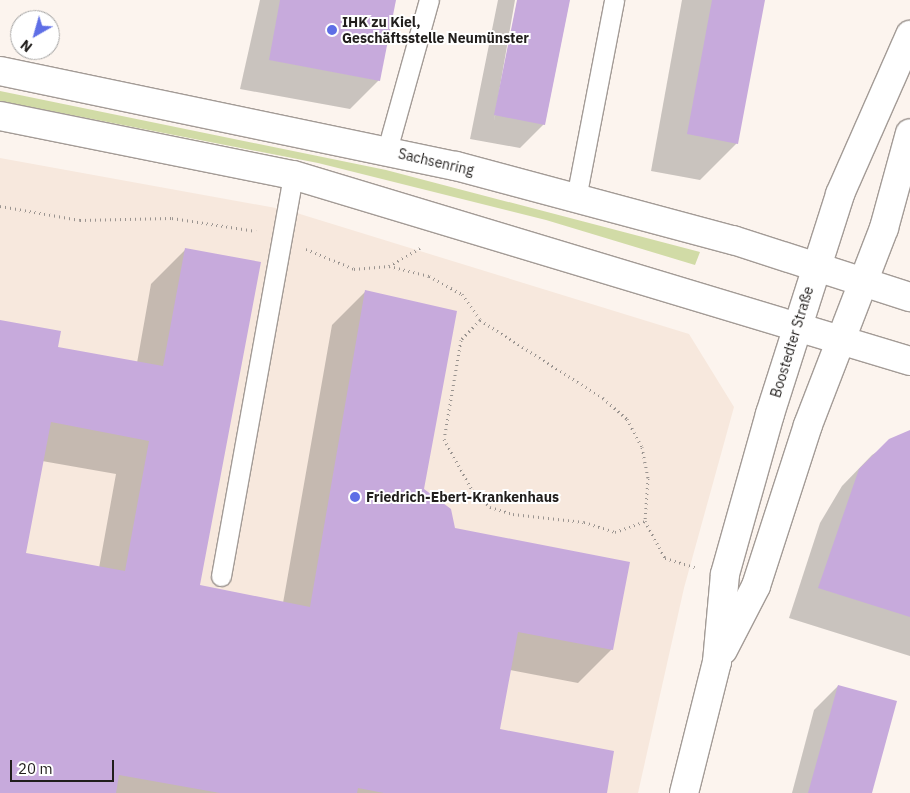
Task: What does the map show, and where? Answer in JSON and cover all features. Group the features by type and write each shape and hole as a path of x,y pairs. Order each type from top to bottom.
{"main road":[{"name":"Boostedter Straße","path":"684,793 717,662 725,574 796,329 840,194 910,35"},
{"name":"Sachsenring","path":"0,72 386,150 734,240 815,269 910,297"},
{"path":"0,116 293,175 838,342 910,361"},
{"name":"Boostedter Straße","path":"717,662 756,586 838,342 865,283 910,133"}],"lane":[{"path":"386,150 430,0"},
{"path":"576,198 614,0"},
{"path":"221,576 284,238 293,175"}],"path":[{"path":"0,206 80,220 172,218 212,222 284,238 354,268 389,266 429,276 462,294 480,320 603,398 627,419 642,446 648,478 645,520 665,558 696,568"},
{"path":"389,266 426,244"},
{"path":"480,320 461,340 444,439 472,490 490,507 513,514 584,522 615,532 645,520"}],"shaded area":[{"name":"Friedrich-Ebert-Krankenhaus","path":"0,158 287,210 689,334 734,407 684,588 638,793 0,793"}],"green space":[{"path":"0,91 386,170 700,252 695,265 546,220 318,163 0,101"}],"building":[{"name":"IHK zu Kiel, Geschäftsstelle Neumünster","path":"280,0 396,0 380,81 269,60"},
{"path":"517,0 570,0 545,125 494,115"},
{"path":"712,0 765,0 738,144 687,134"},
{"path":"185,248 261,262 200,585 310,607 365,290 457,311 424,489 451,509 455,528 630,562 613,650 518,632 500,729 614,751 607,793 384,793 358,788 357,793 220,793 119,775 116,793 0,793 0,320 61,331 58,347 163,366","holes":["51,422 149,441 125,571 26,553"]},
{"path":"910,430 910,617 818,588 859,469 889,439"},
{"path":"838,685 897,701 872,793 808,793"}],"place":[{"name":"IHK zu Kiel, Geschäftsstelle Neumünster","path":"332,30"},
{"name":"Friedrich-Ebert-Krankenhaus","path":"355,497"}]}
